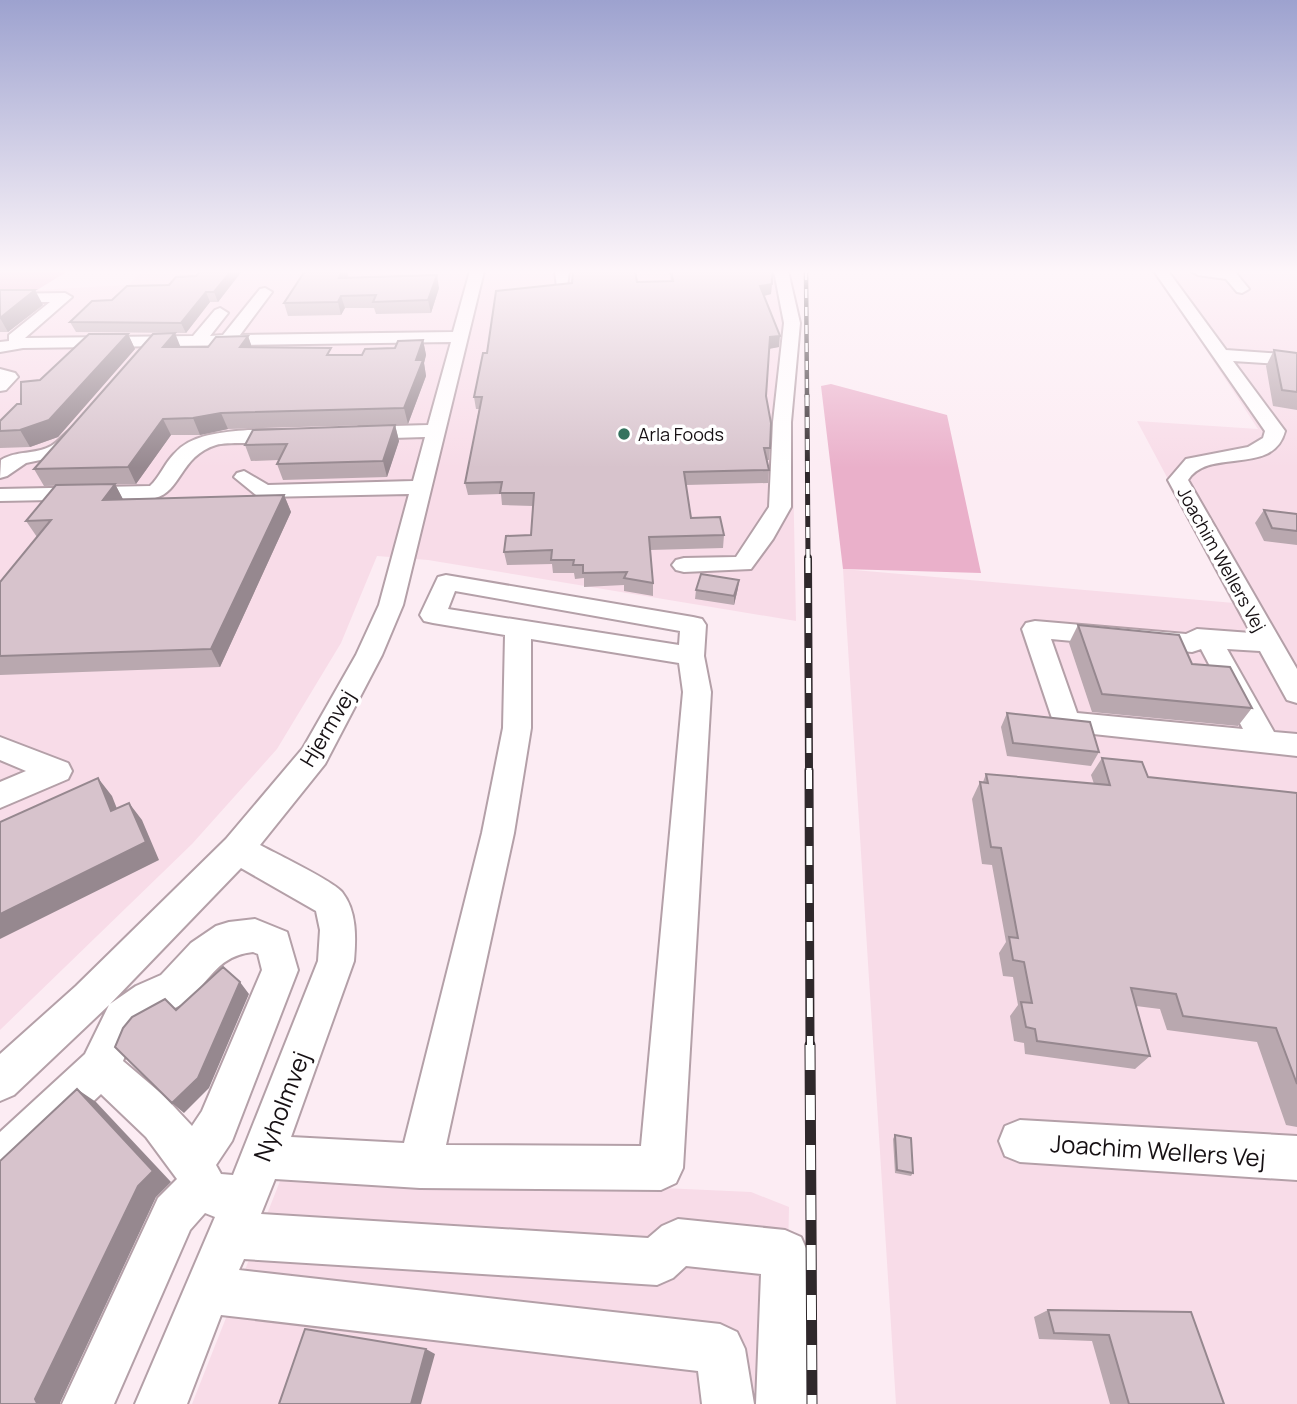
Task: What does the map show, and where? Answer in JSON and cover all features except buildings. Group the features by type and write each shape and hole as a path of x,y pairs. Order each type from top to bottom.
{"street":[{"path":"197,341 201,337"},
{"path":"228,340 231,337"},
{"name":"Hjermvej","path":"0,1081 89,999 238,849 314,756 369,655 391,605 461,337"},
{"path":"684,565 743,564 762,539 780,507 782,422 791,337"},
{"path":"1209,337 1275,431 1297,435"},
{"path":"7,342 370,338 396,345 459,343"},
{"path":"137,362 155,341"},
{"path":"61,362 81,342"},
{"path":"429,345 428,351 459,343"},
{"path":"1222,355 1297,360"},
{"path":"0,374 9,377 0,386"},
{"path":"0,472 9,462 25,455 55,452 67,443 94,413"},
{"path":"339,434 436,431"},
{"name":"Joachim Wellers Vej","path":"1275,431 1270,445 1252,454 1209,458 1189,464 1178,480 1297,693"},
{"path":"0,495 155,492 167,482 183,455 200,443 228,438 312,435"},
{"path":"244,477 263,491 422,487"},
{"path":"262,1157 420,1166 661,1168 697,692 691,656 693,625 446,582 433,615 691,656"},
{"path":"420,1166 498,833 517,728 518,629"},
{"path":"1269,643 1208,638 1197,638 1192,643 1035,629 1066,723 1297,745"},
{"path":"1208,638 1265,742"},
{"path":"0,748 57,771 0,796"},
{"name":"Nyholmvej","path":"161,1404 262,1157 336,961 339,932 337,916 328,901 238,849"},
{"path":"0,1161 99,1068 123,1018 149,999 174,988 204,955 229,938 254,935 274,944 280,970 217,1126 88,1404"},
{"path":"89,999 123,1018"},
{"path":"99,1068 115,1078 197,1173 209,1194 238,1217 337,1244 657,1262 678,1242 785,1253 782,1404"},
{"name":"Joachim Wellers Vej","path":"1020,1141 1297,1158"},
{"path":"207,1290 720,1349 728,1404"}],"shaded area":[{"path":"0,337 790,337 796,621 428,560 377,556 341,643 277,749 192,844 0,1030"},
{"path":"1197,337 1297,337 1297,1404 896,1404 843,569 1234,603 1137,421 1258,429"},
{"path":"831,384 947,415 981,573 843,569 821,386"},
{"path":"284,1171 751,1192 789,1207 785,1404 192,1404"}],"railway":[{"path":"807,337 807,397"},
{"path":"807,395 808,560"},
{"path":"808,558 809,771"},
{"path":"809,770 810,1047"},
{"path":"810,1045 812,1404"}],"place":[{"name":"Arla Foods","path":"624,434"}]}
